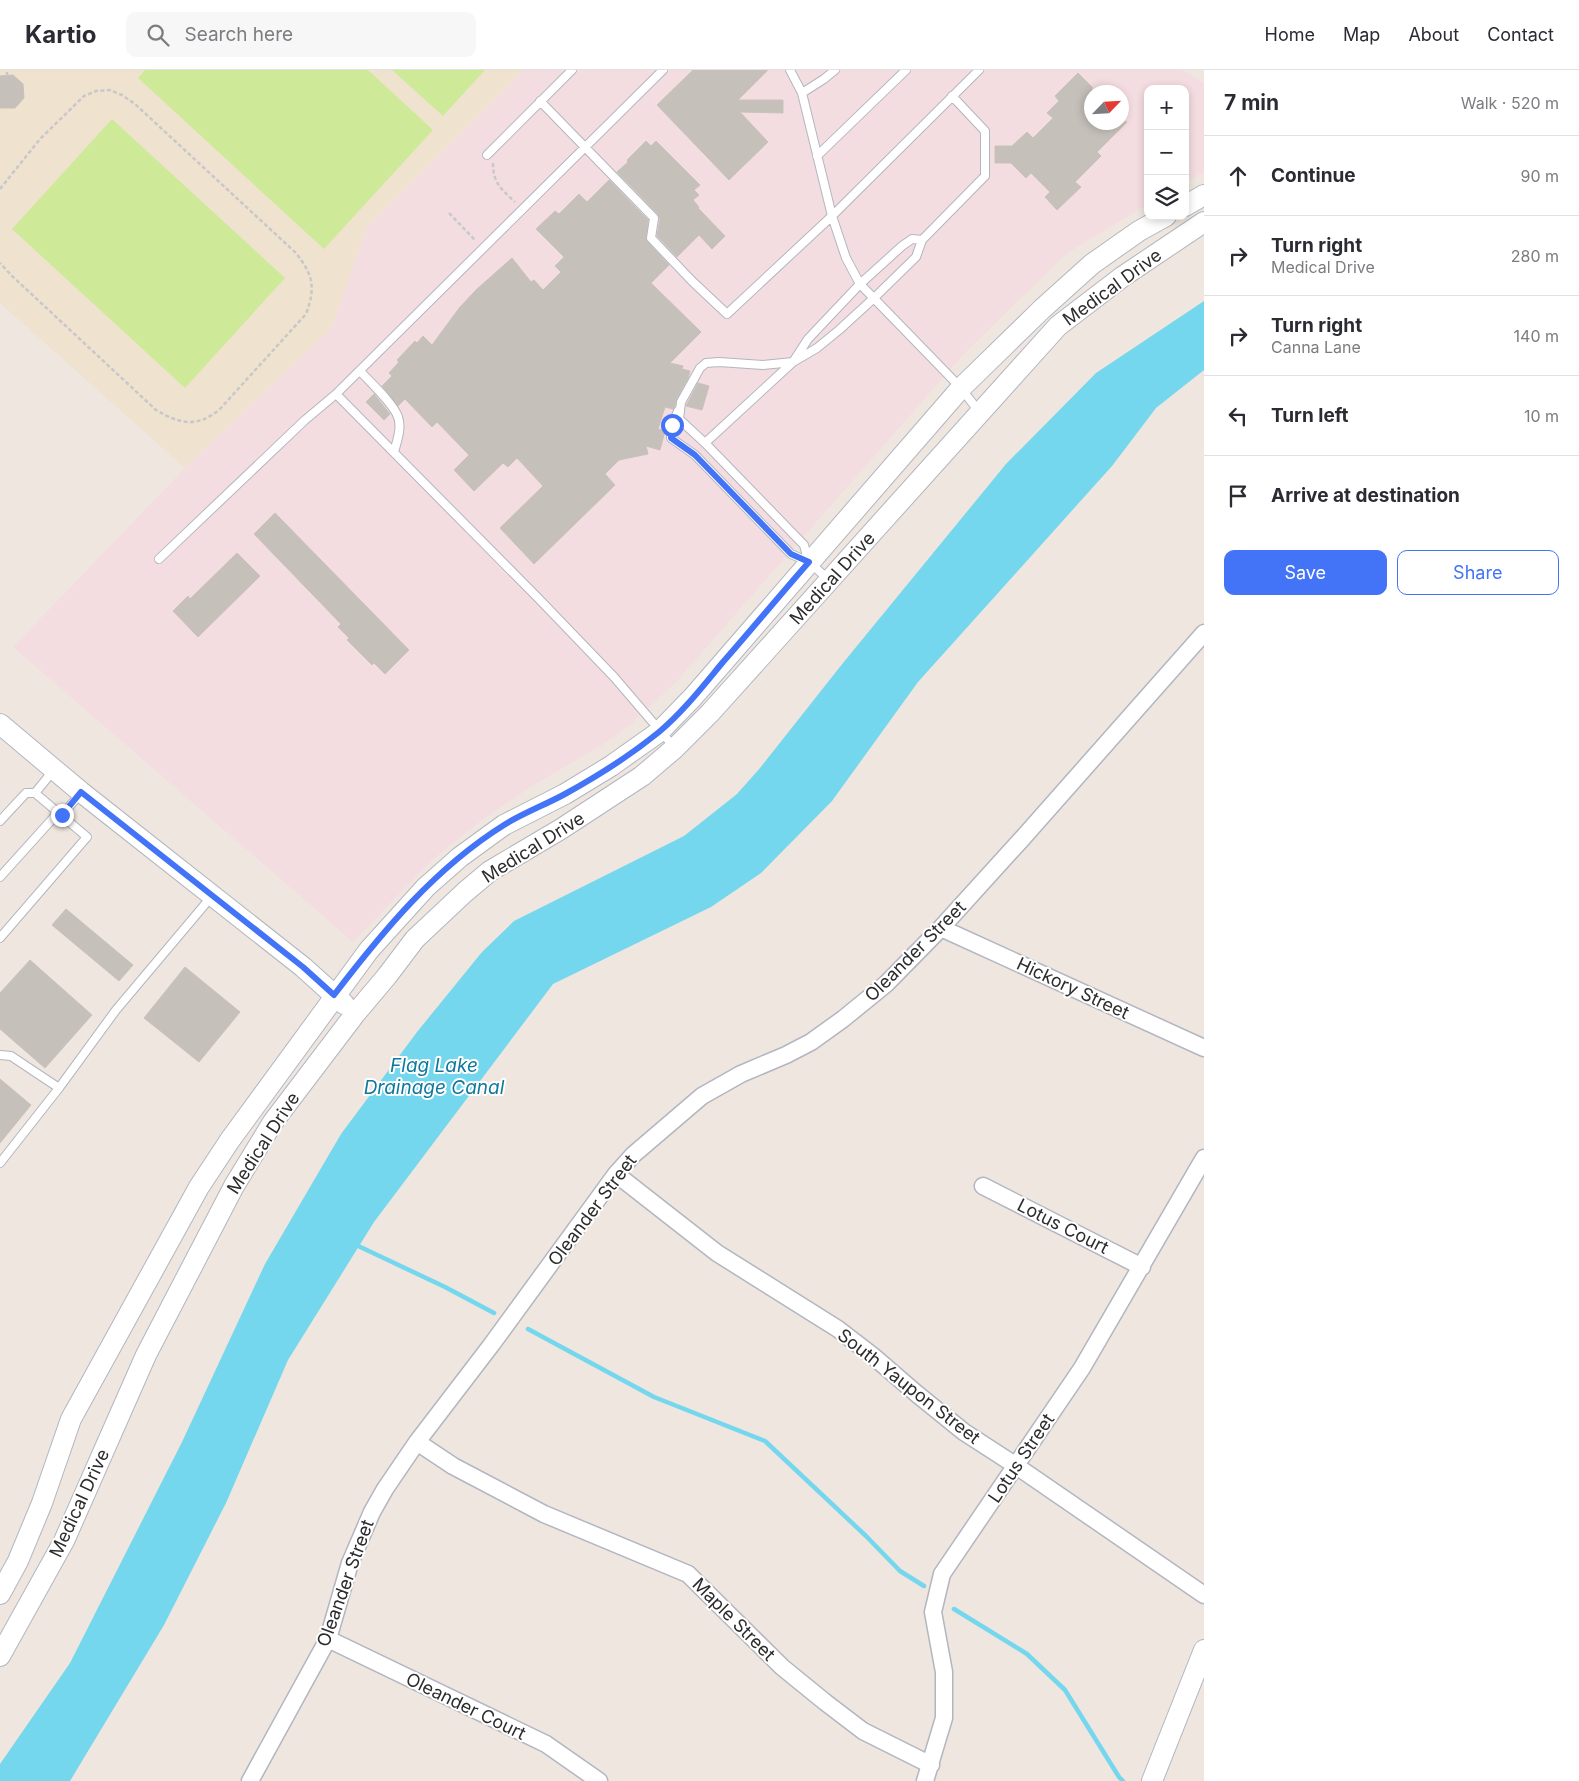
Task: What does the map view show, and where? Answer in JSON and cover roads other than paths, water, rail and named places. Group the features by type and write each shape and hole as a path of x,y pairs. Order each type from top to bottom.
{"street":[{"path":"1189,204 1204,195"},
{"name":"Medical Drive","path":"0,1594 22,1553 42,1503 71,1419 199,1187 230,1140 334,995 393,921 426,887 460,857 504,825 565,794 611,766 659,732 693,697 961,388 1042,309 1092,264 1159,220"},
{"name":"Medical Drive","path":"0,1656 64,1541 146,1355 234,1186 273,1122 415,939 490,871 608,799 642,776 675,748 710,713 1058,326 1122,277 1204,222"},
{"name":"Oleander Street","path":"250,1781 328,1639 350,1563 360,1538 385,1489 616,1174 633,1155 702,1096 741,1074 803,1046 843,1019 886,984 942,928 1020,842 1204,633"},
{"path":"0,724 81,792 303,967 355,1014"},
{"name":"Hickory Street","path":"942,928 1204,1048"},
{"name":"Lotus Street","path":"925,1781 944,1718 944,1672 933,1612 942,1574 1082,1368 1204,1158"},
{"name":"South Yaupon Street","path":"616,1174 717,1252 838,1329 964,1432 1204,1595"},
{"name":"Lotus Court","path":"984,1186 1142,1267"},
{"name":"Maple Street","path":"418,1442 454,1466 544,1514 688,1574 769,1654 825,1702 863,1731 931,1765"},
{"name":"Oleander Court","path":"328,1639 546,1744 599,1781"},
{"path":"1152,1781 1204,1650"}],"lane":[{"path":"487,154 572,70"},
{"path":"159,559 305,420 360,371 663,70"},
{"path":"790,70 802,92 832,216 846,258 860,284 961,388 980,413"},
{"path":"802,92 836,70"},
{"path":"817,156 906,70"},
{"path":"540,101 654,218 651,238 727,314 832,216 979,70"},
{"path":"706,443 794,362 824,342 874,298 916,257 922,240 985,176 985,131 952,96"},
{"path":"794,362 808,339 860,284 902,246 912,240 922,240"},
{"path":"794,362 763,365 706,363 700,368 681,402 672,425 671,438 695,455 791,554 809,562 829,581"},
{"path":"360,371 399,417 400,431 394,452"},
{"path":"336,394 582,643 675,748"},
{"path":"681,402 679,419 706,443 804,545 809,562"},
{"path":"36,793 54,770"},
{"path":"0,876 55,816 62,815 81,792"},
{"path":"0,821 26,793 36,793 87,837 0,938"},
{"path":"0,1163 59,1088 116,1010 213,895"},
{"path":"0,1055 12,1056 59,1088"}],"water":[{"name":"Flag Lake Drainage Canal","path":"1204,301 1204,370 1156,408 1112,466 918,682 832,801 761,873 711,907 553,984 374,1222 288,1360 226,1503 164,1625 70,1781 0,1781 0,1764 70,1663 182,1442 265,1264 341,1134 417,1032 482,952 514,921 684,836 737,794 1006,464 1096,373"}],"waterway":[{"path":"354,1244 445,1287 494,1313"},
{"path":"528,1329 654,1397 765,1441 866,1536 900,1571 924,1586"},
{"path":"954,1609 1027,1654 1065,1690 1123,1781"}]}
